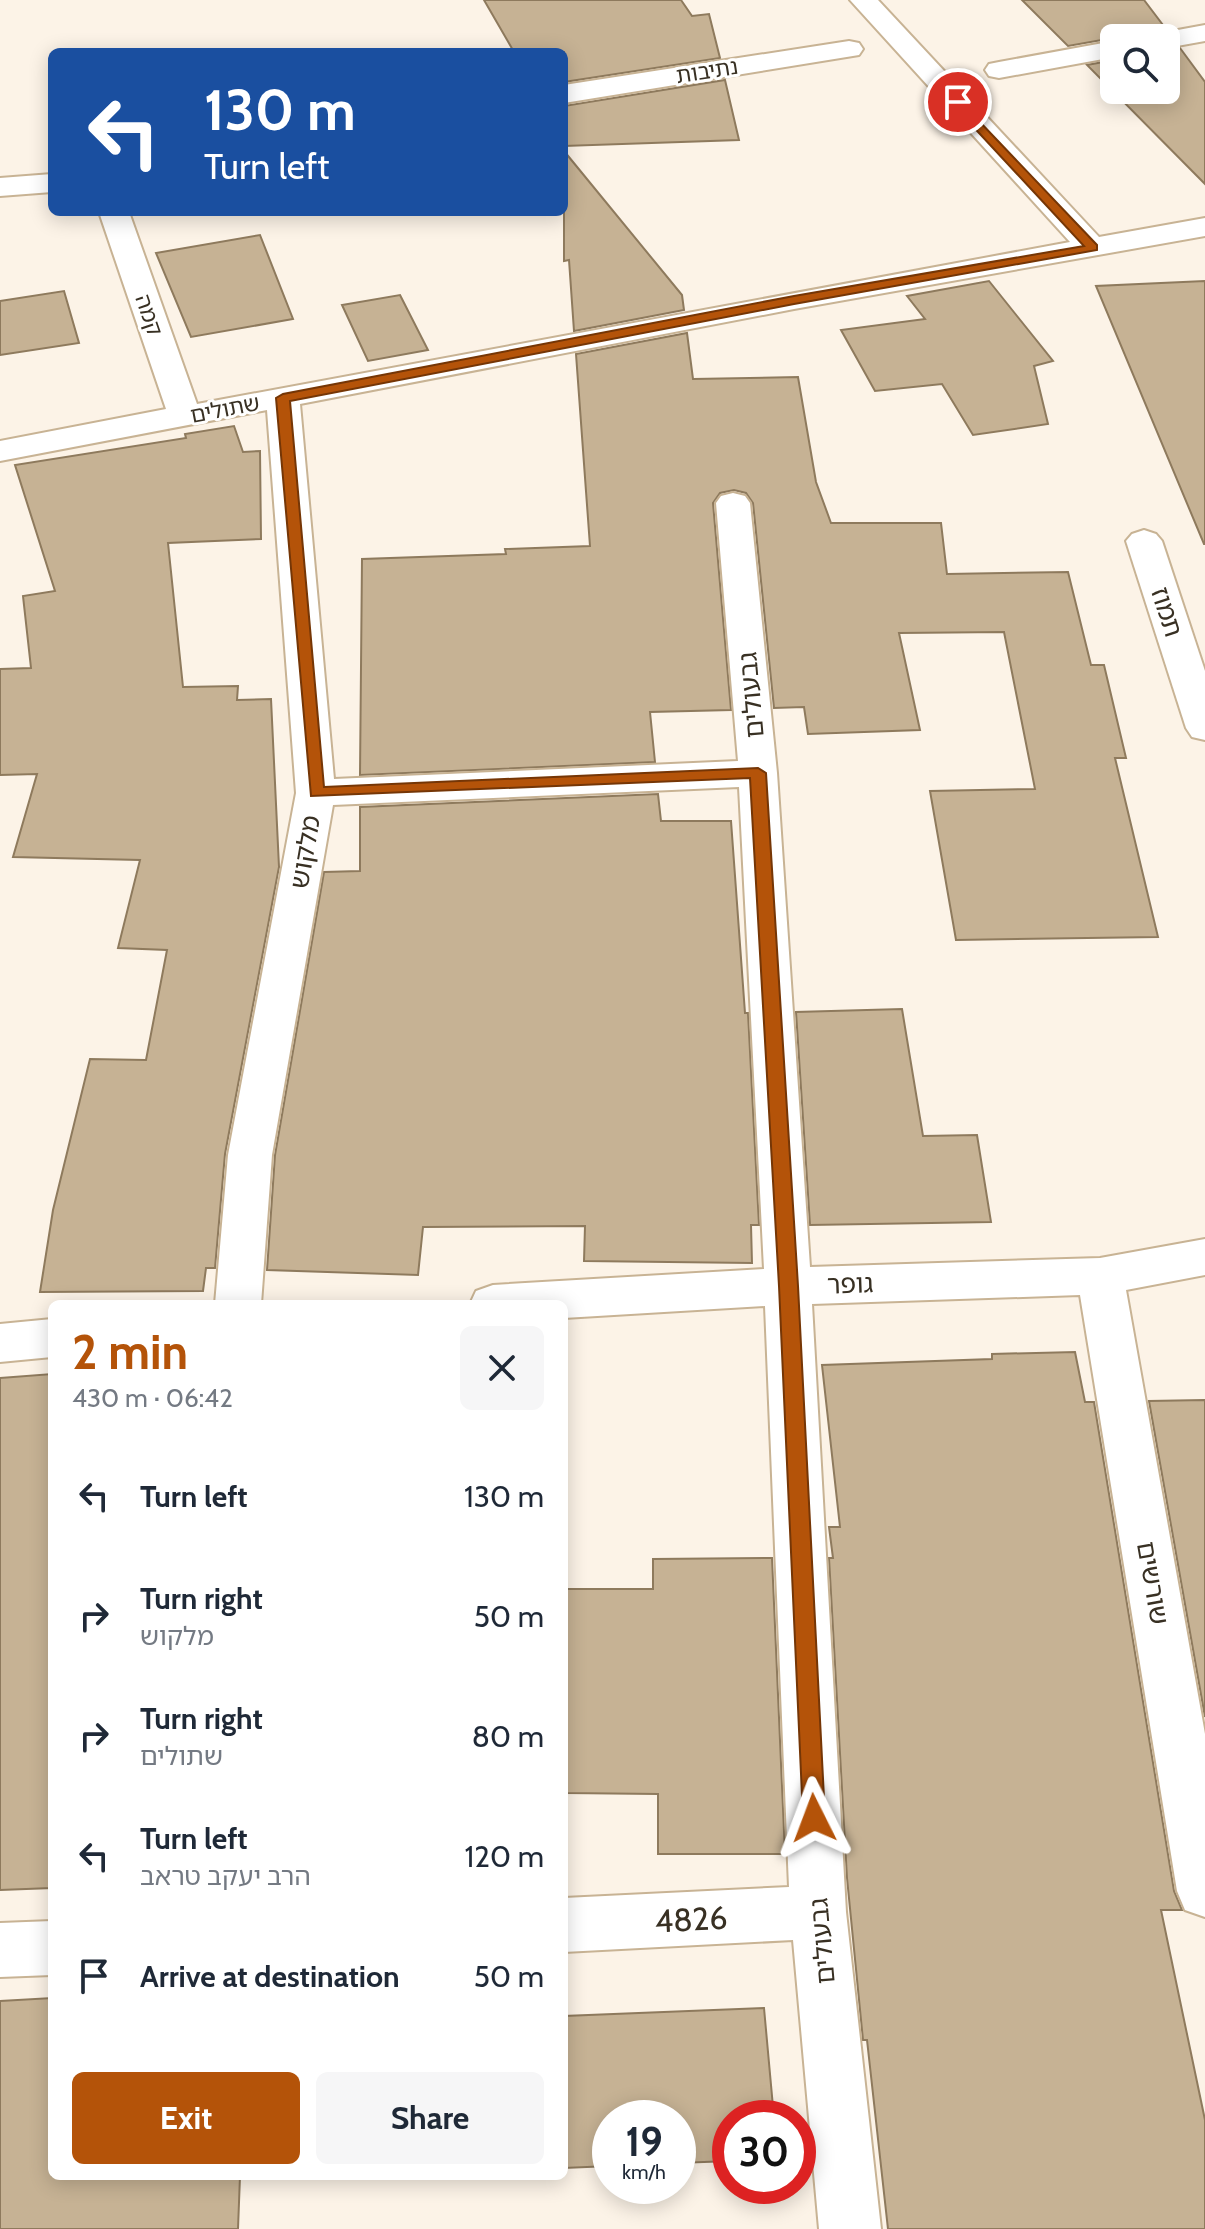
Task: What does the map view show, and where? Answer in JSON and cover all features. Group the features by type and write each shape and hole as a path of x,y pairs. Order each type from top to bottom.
{"street":[{"path":"863,0 1093,248"},
{"path":"1180,37 1205,33"},
{"name":"נתיבות","path":"568,93 849,49"},
{"path":"999,70 1100,52"},
{"path":"0,187 48,183"},
{"name":"קמה","path":"115,216 185,417"},
{"name":"שתולים","path":"0,451 794,300 1205,227"},
{"name":"מלקוש","path":"238,1300 250,1155 316,793 283,398"},
{"name":"גבעולים","path":"733,503 758,773 788,1286 818,1912 850,2229"},
{"name":"תמוז","path":"1144,541 1205,728"},
{"path":"316,793 758,773"},
{"name":"גופר","path":"559,1300 788,1286 1100,1276 1205,1257"},
{"name":"שורשים","path":"1100,1276 1205,1891"},
{"path":"0,1343 48,1338"},
{"name":"4826","path":"568,1925 818,1912"},
{"path":"0,1950 48,1948"}],"building":[{"path":"484,0 681,0 692,16 709,14 720,58 568,81 568,48 512,48"},
{"path":"1022,0 1144,0 1162,24 1100,24 1100,40 1068,46"},
{"path":"1180,48 1205,82 1205,184 1126,104 1180,104"},
{"path":"1100,63 1100,78 1087,65"},
{"path":"725,80 739,140 568,146 568,105"},
{"path":"568,156 682,295 684,310 574,331 569,260 564,261"},
{"path":"260,235 293,319 191,337 156,253"},
{"path":"989,281 1053,361 1034,366 1048,424 973,435 942,384 875,391 841,330 925,319 907,296"},
{"path":"1205,281 1205,544 1204,544 1096,286"},
{"path":"64,291 79,343 0,355 0,301"},
{"path":"400,295 428,350 368,361 342,305"},
{"path":"687,333 693,379 798,377 816,482 831,523 941,523 947,574 1068,572 1091,665 1104,665 1126,758 1115,758 1158,937 956,940 930,791 1035,789 1004,632 899,633 920,730 808,734 804,707 774,708 753,503 746,493 734,490 720,493 713,503 731,710 650,712 655,762 360,775 362,559 506,554 505,549 590,546 576,354"},
{"path":"234,426 243,452 260,451 261,539 168,543 183,687 238,686 237,700 271,699 279,867 225,1154 215,1268 206,1268 203,1291 40,1292 53,1210 90,1059 146,1060 167,950 118,948 140,860 13,857 37,774 0,775 0,669 31,668 23,596 55,591 15,465 186,438 185,434"},
{"path":"658,794 661,821 731,821 745,1013 748,1013 759,1225 751,1225 752,1263 584,1261 585,1226 423,1227 418,1275 267,1270 275,1155 324,872 360,871 360,807"},
{"path":"902,1009 923,1136 977,1135 991,1222 810,1225 796,1012"},
{"path":"1075,1352 1085,1402 1094,1402 1174,1891 1182,1910 1161,1910 1205,2120 1205,2229 888,2229 867,2040 863,2040 847,1878 829,1558 833,1558 829,1527 840,1527 822,1365 992,1359 992,1354"},
{"path":"48,1374 48,1888 0,1890 0,1378"},
{"path":"1205,1400 1205,1717 1149,1401"},
{"path":"772,1558 785,1854 658,1854 658,1794 568,1793 568,1589 653,1589 653,1559"},
{"path":"48,1998 48,2180 240,2180 238,2229 0,2229 0,2001"},
{"path":"764,2008 772,2100 712,2100 712,2162 696,2162 696,2100 592,2100 592,2167 568,2168 568,2016"}],"route":[{"path":"814,1818 788,1286 758,773 316,793 283,398 794,300 1093,248 958,102"}]}
